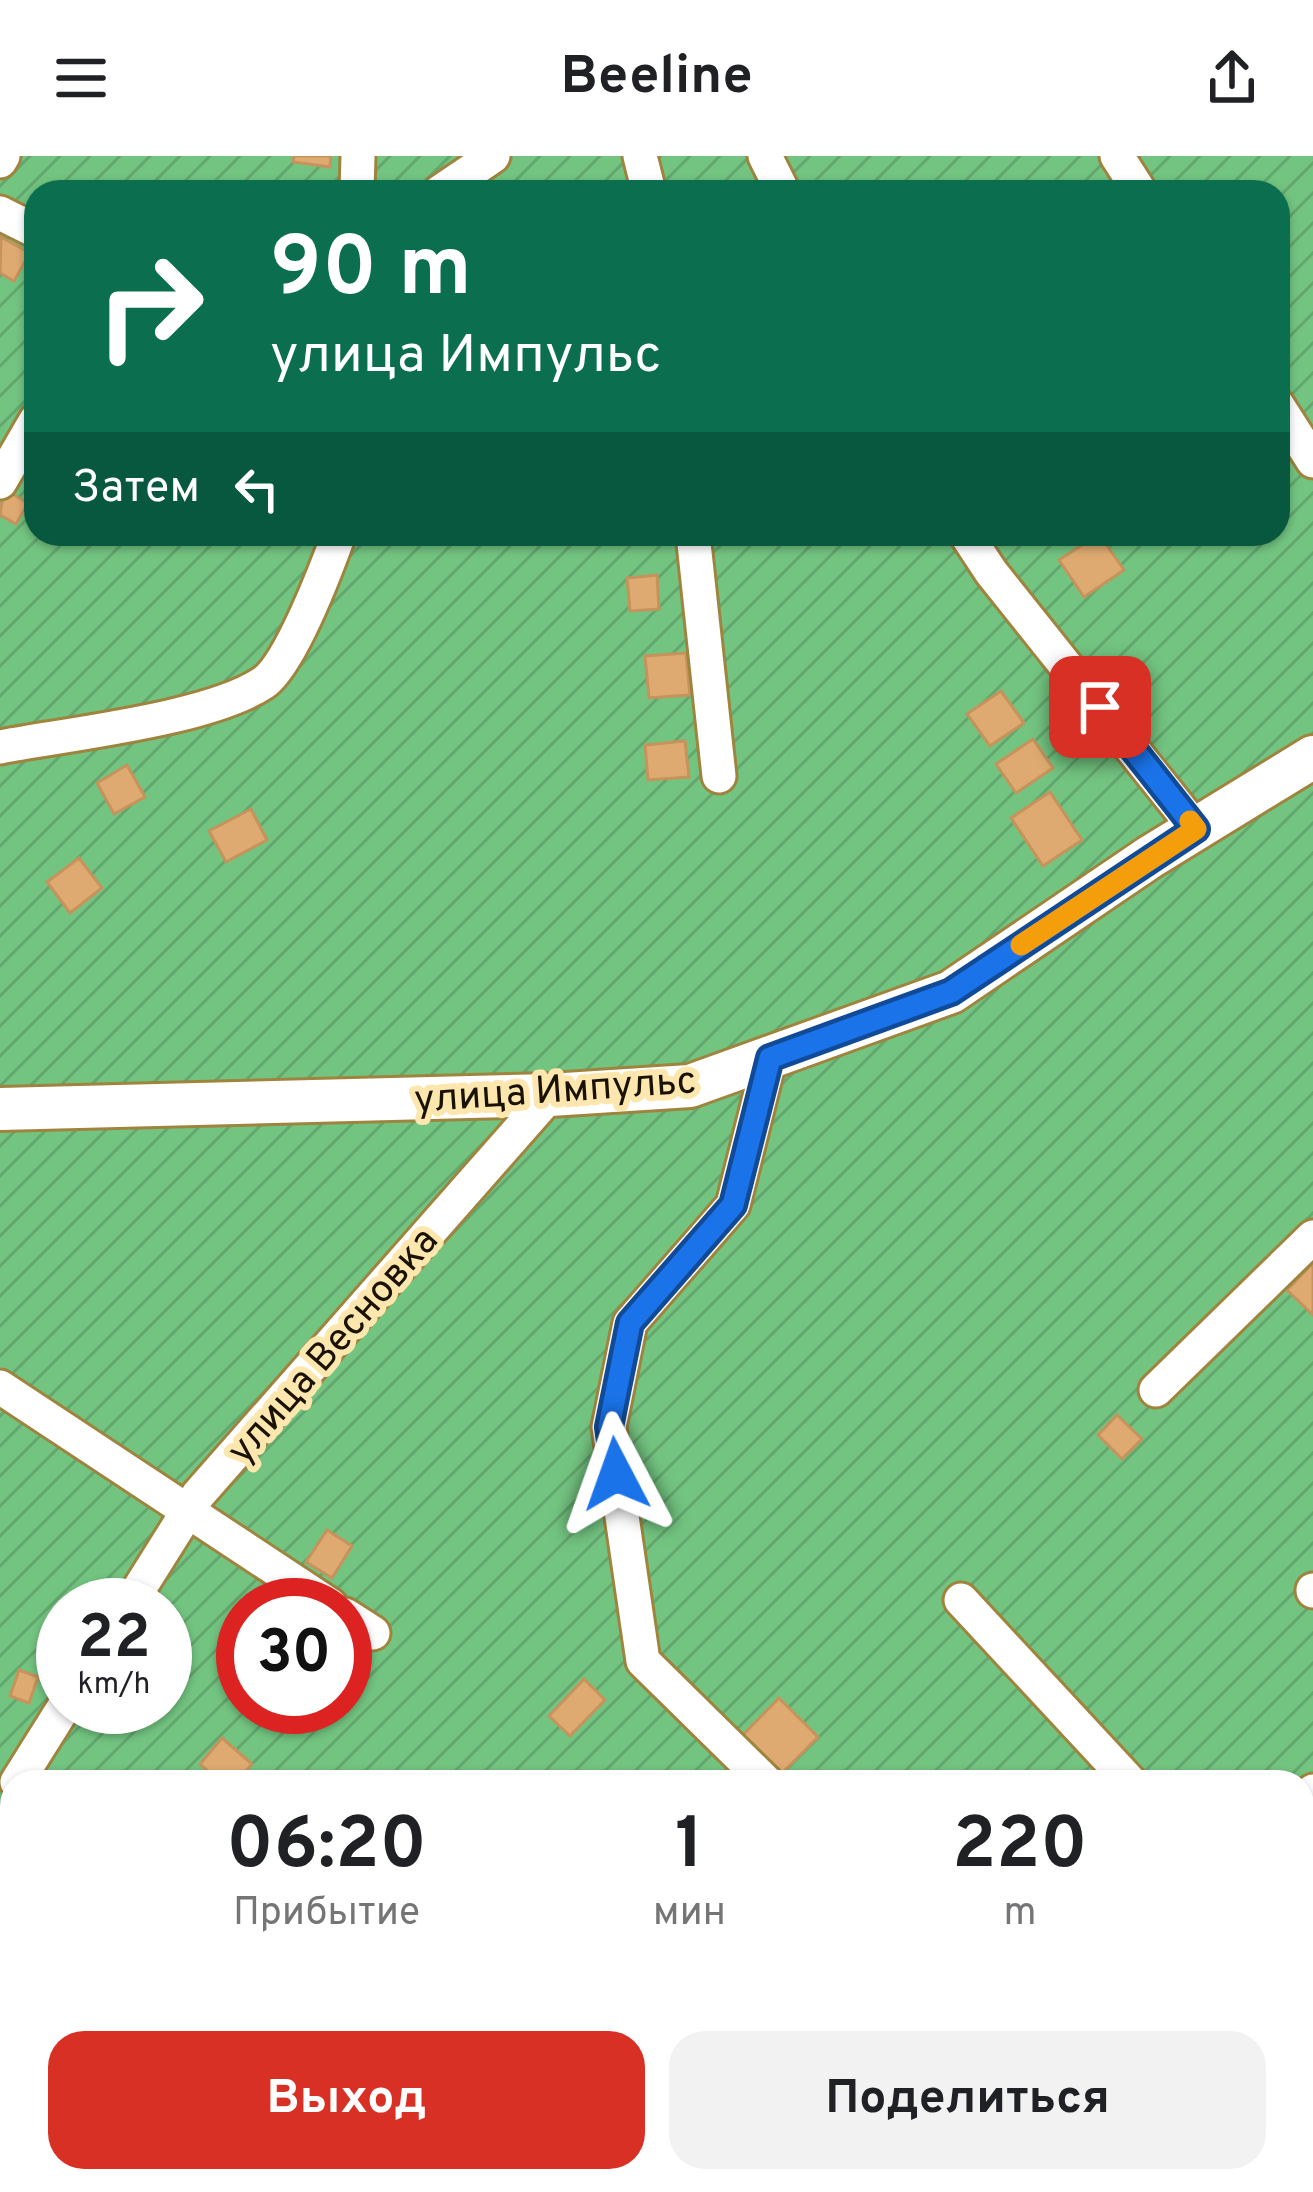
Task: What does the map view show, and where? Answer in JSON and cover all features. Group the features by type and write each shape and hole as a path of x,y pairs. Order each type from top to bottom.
{"street":[{"path":"458,180 493,156"},
{"path":"1290,425 1313,461"},
{"path":"0,482 24,441"},
{"path":"0,747 202,708 266,681 314,602 335,546"},
{"path":"694,546 719,776"},
{"path":"974,546 1196,829"},
{"name":"улица Импульс","path":"0,1108 690,1086 951,992 1313,757"},
{"path":"754,1770 643,1661 609,1427 630,1323 733,1205 770,1058"},
{"name":"улица Весновка","path":"146,1578 198,1495 550,1094"},
{"path":"1156,1390 1313,1237"},
{"path":"0,1387 289,1578"},
{"path":"961,1600 1119,1770"},
{"path":"24,1770 47,1734"}],"green space":[{"path":"0,156 1313,156 1313,1770 0,1770"}],"building":[{"path":"294,156 331,156 330,167 293,162"},
{"path":"1,237 24,250 24,264 14,281 0,273"},
{"path":"4,489 24,501 16,524 0,515"},
{"path":"1081,546 1107,546 1124,570 1084,597 1059,560"},
{"path":"657,575 659,609 630,611 627,578"},
{"path":"686,653 690,695 649,698 645,656"},
{"path":"1001,691 1024,723 990,746 967,714"},
{"path":"1033,739 1053,768 1016,793 996,764"},
{"path":"685,741 689,777 648,780 645,745"},
{"path":"127,765 145,797 114,814 97,783"},
{"path":"1050,792 1082,840 1043,866 1011,818"},
{"path":"251,809 267,840 226,862 209,831"},
{"path":"79,858 102,888 70,913 47,882"},
{"path":"1313,1263 1313,1315 1287,1290"},
{"path":"1117,1415 1142,1439 1122,1459 1098,1435"},
{"path":"327,1530 352,1546 332,1578 306,1562"},
{"path":"19,1670 36,1676 29,1703 10,1696"},
{"path":"584,1679 605,1700 570,1736 549,1716"},
{"path":"779,1698 818,1737 785,1770 773,1770 740,1738"},
{"path":"222,1738 252,1764 247,1770 207,1770 200,1764"}],"slow traffic":[{"path":"1021,945 1196,829 1190,821"}],"route":[{"path":"616,1474 609,1427 630,1323 733,1205 770,1058 951,992 1196,829 1100,707"}]}
